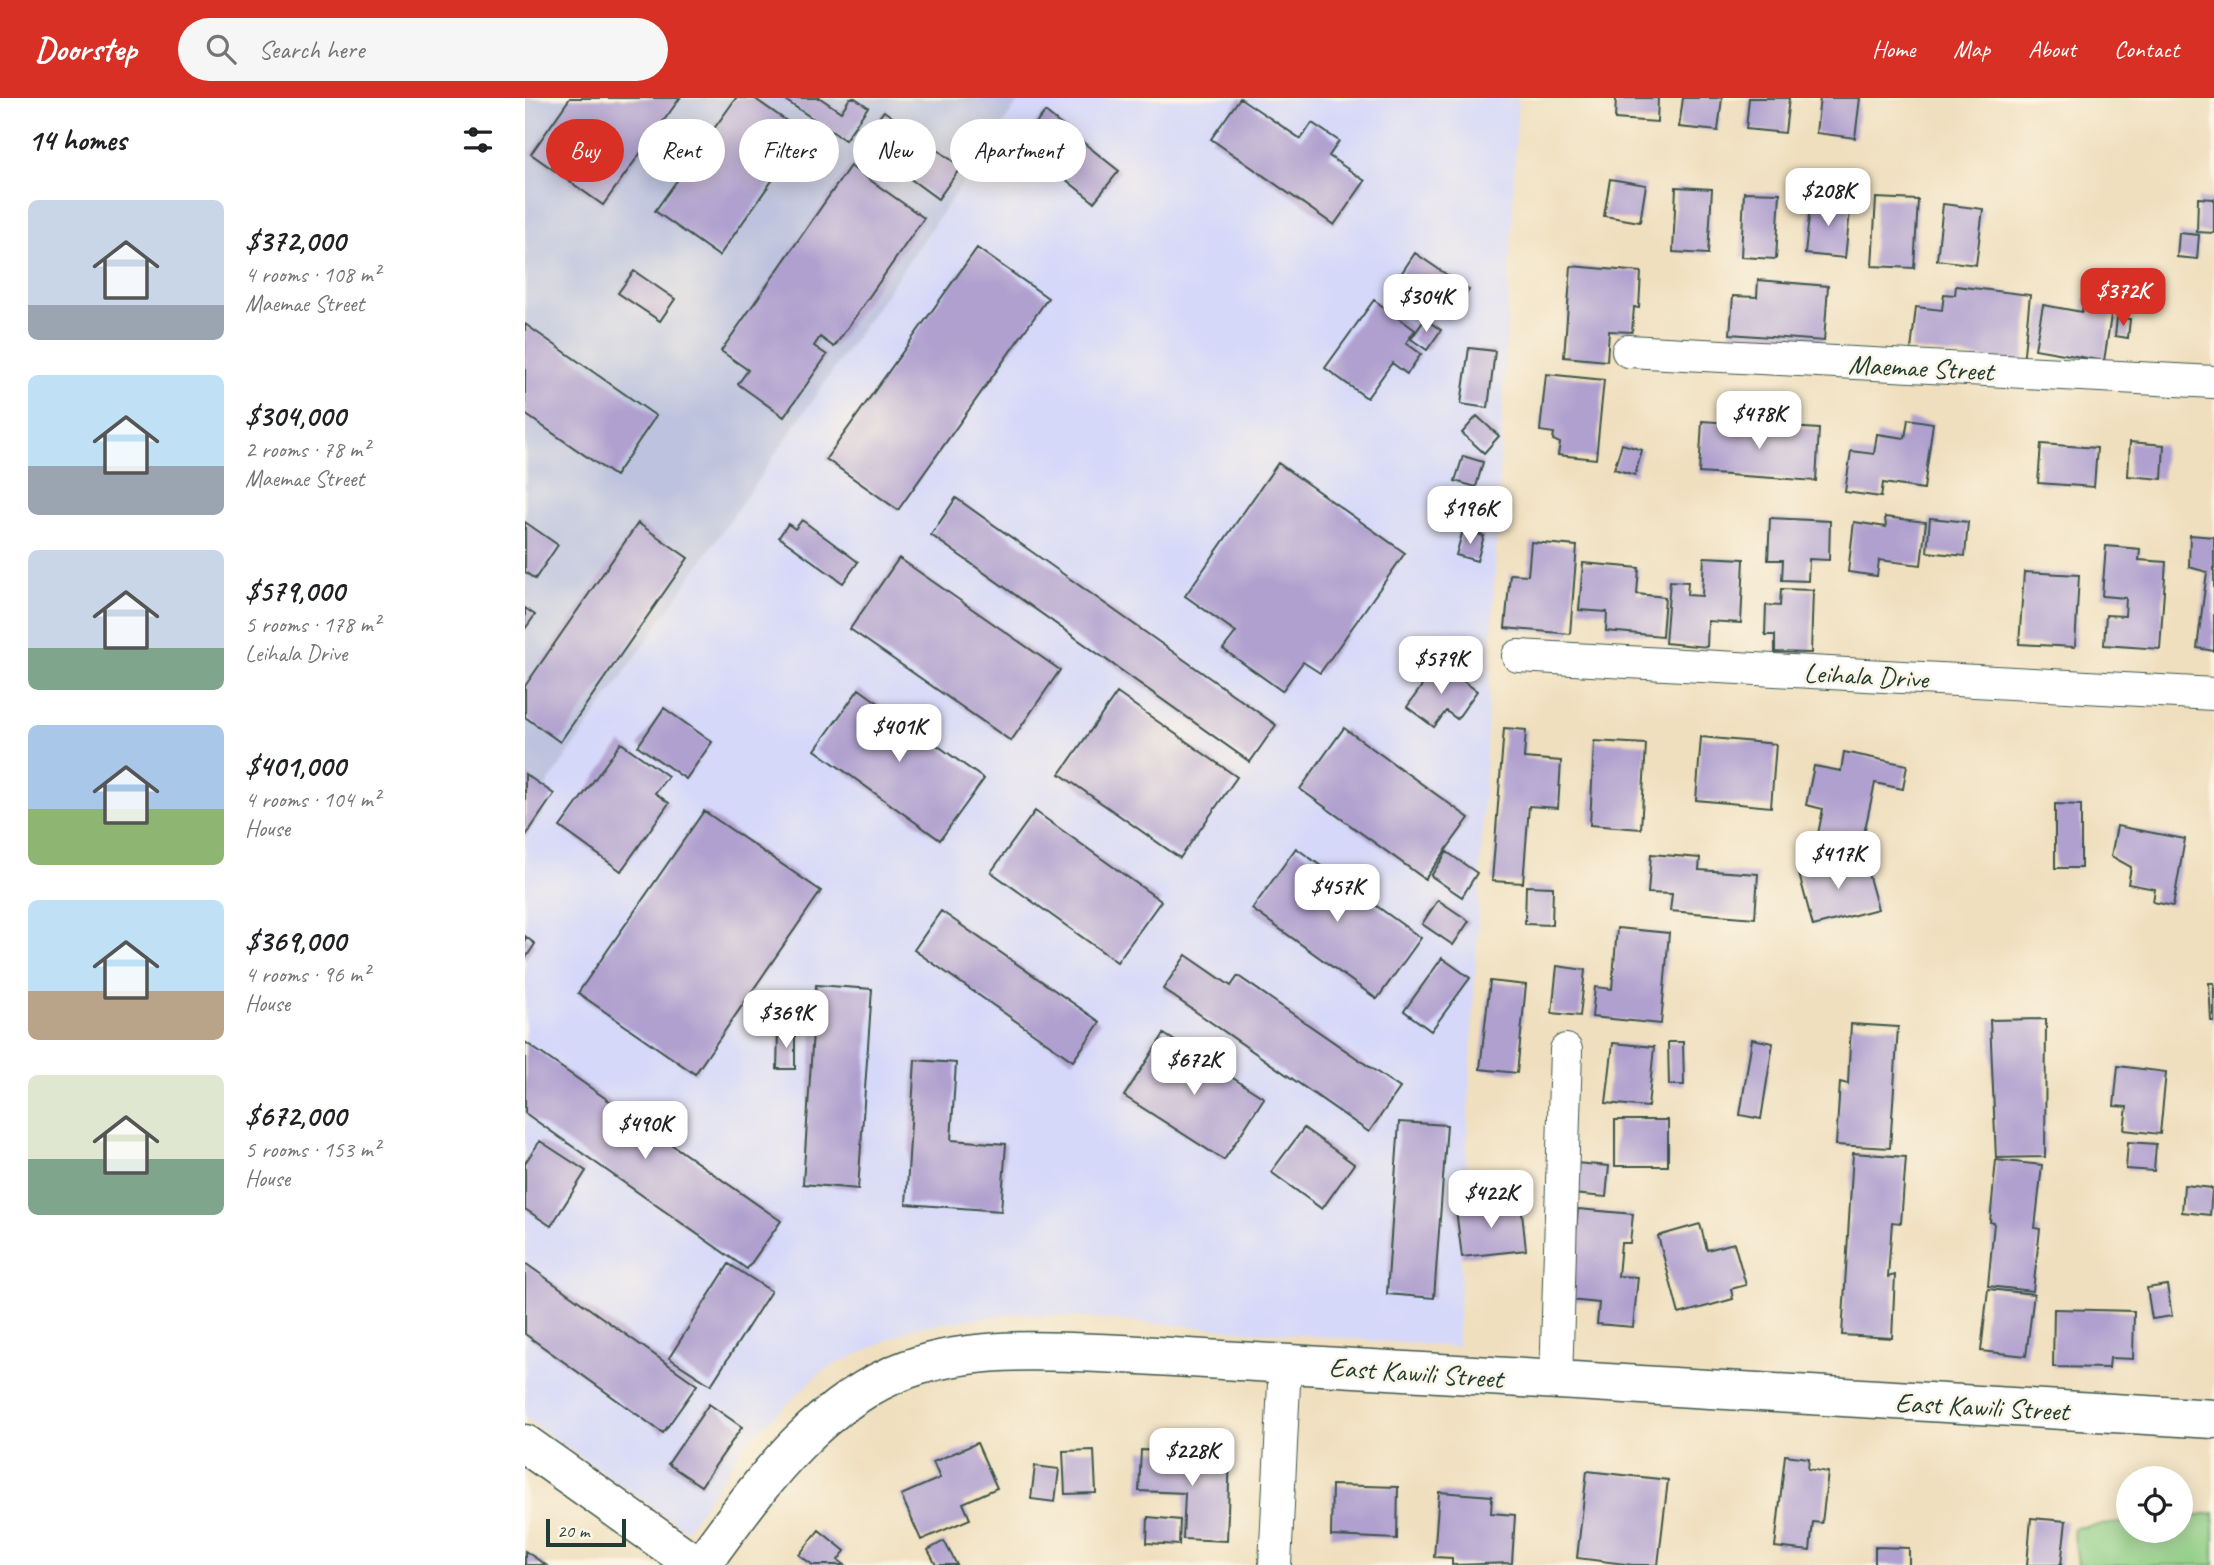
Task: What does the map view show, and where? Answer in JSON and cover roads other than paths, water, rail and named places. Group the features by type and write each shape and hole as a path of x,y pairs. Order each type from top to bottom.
{"street":[{"name":"Maemae Street","path":"1627,351 2214,382"},
{"name":"Leihala Drive","path":"1518,656 2214,694"},
{"path":"1556,1381 1566,1051"},
{"name":"East Kawili Street","path":"525,1444 698,1565 784,1456 841,1406 871,1386 902,1371 967,1356 1042,1351 1254,1360 1556,1381 2214,1419"},
{"path":"1275,1565 1285,1364"}]}
